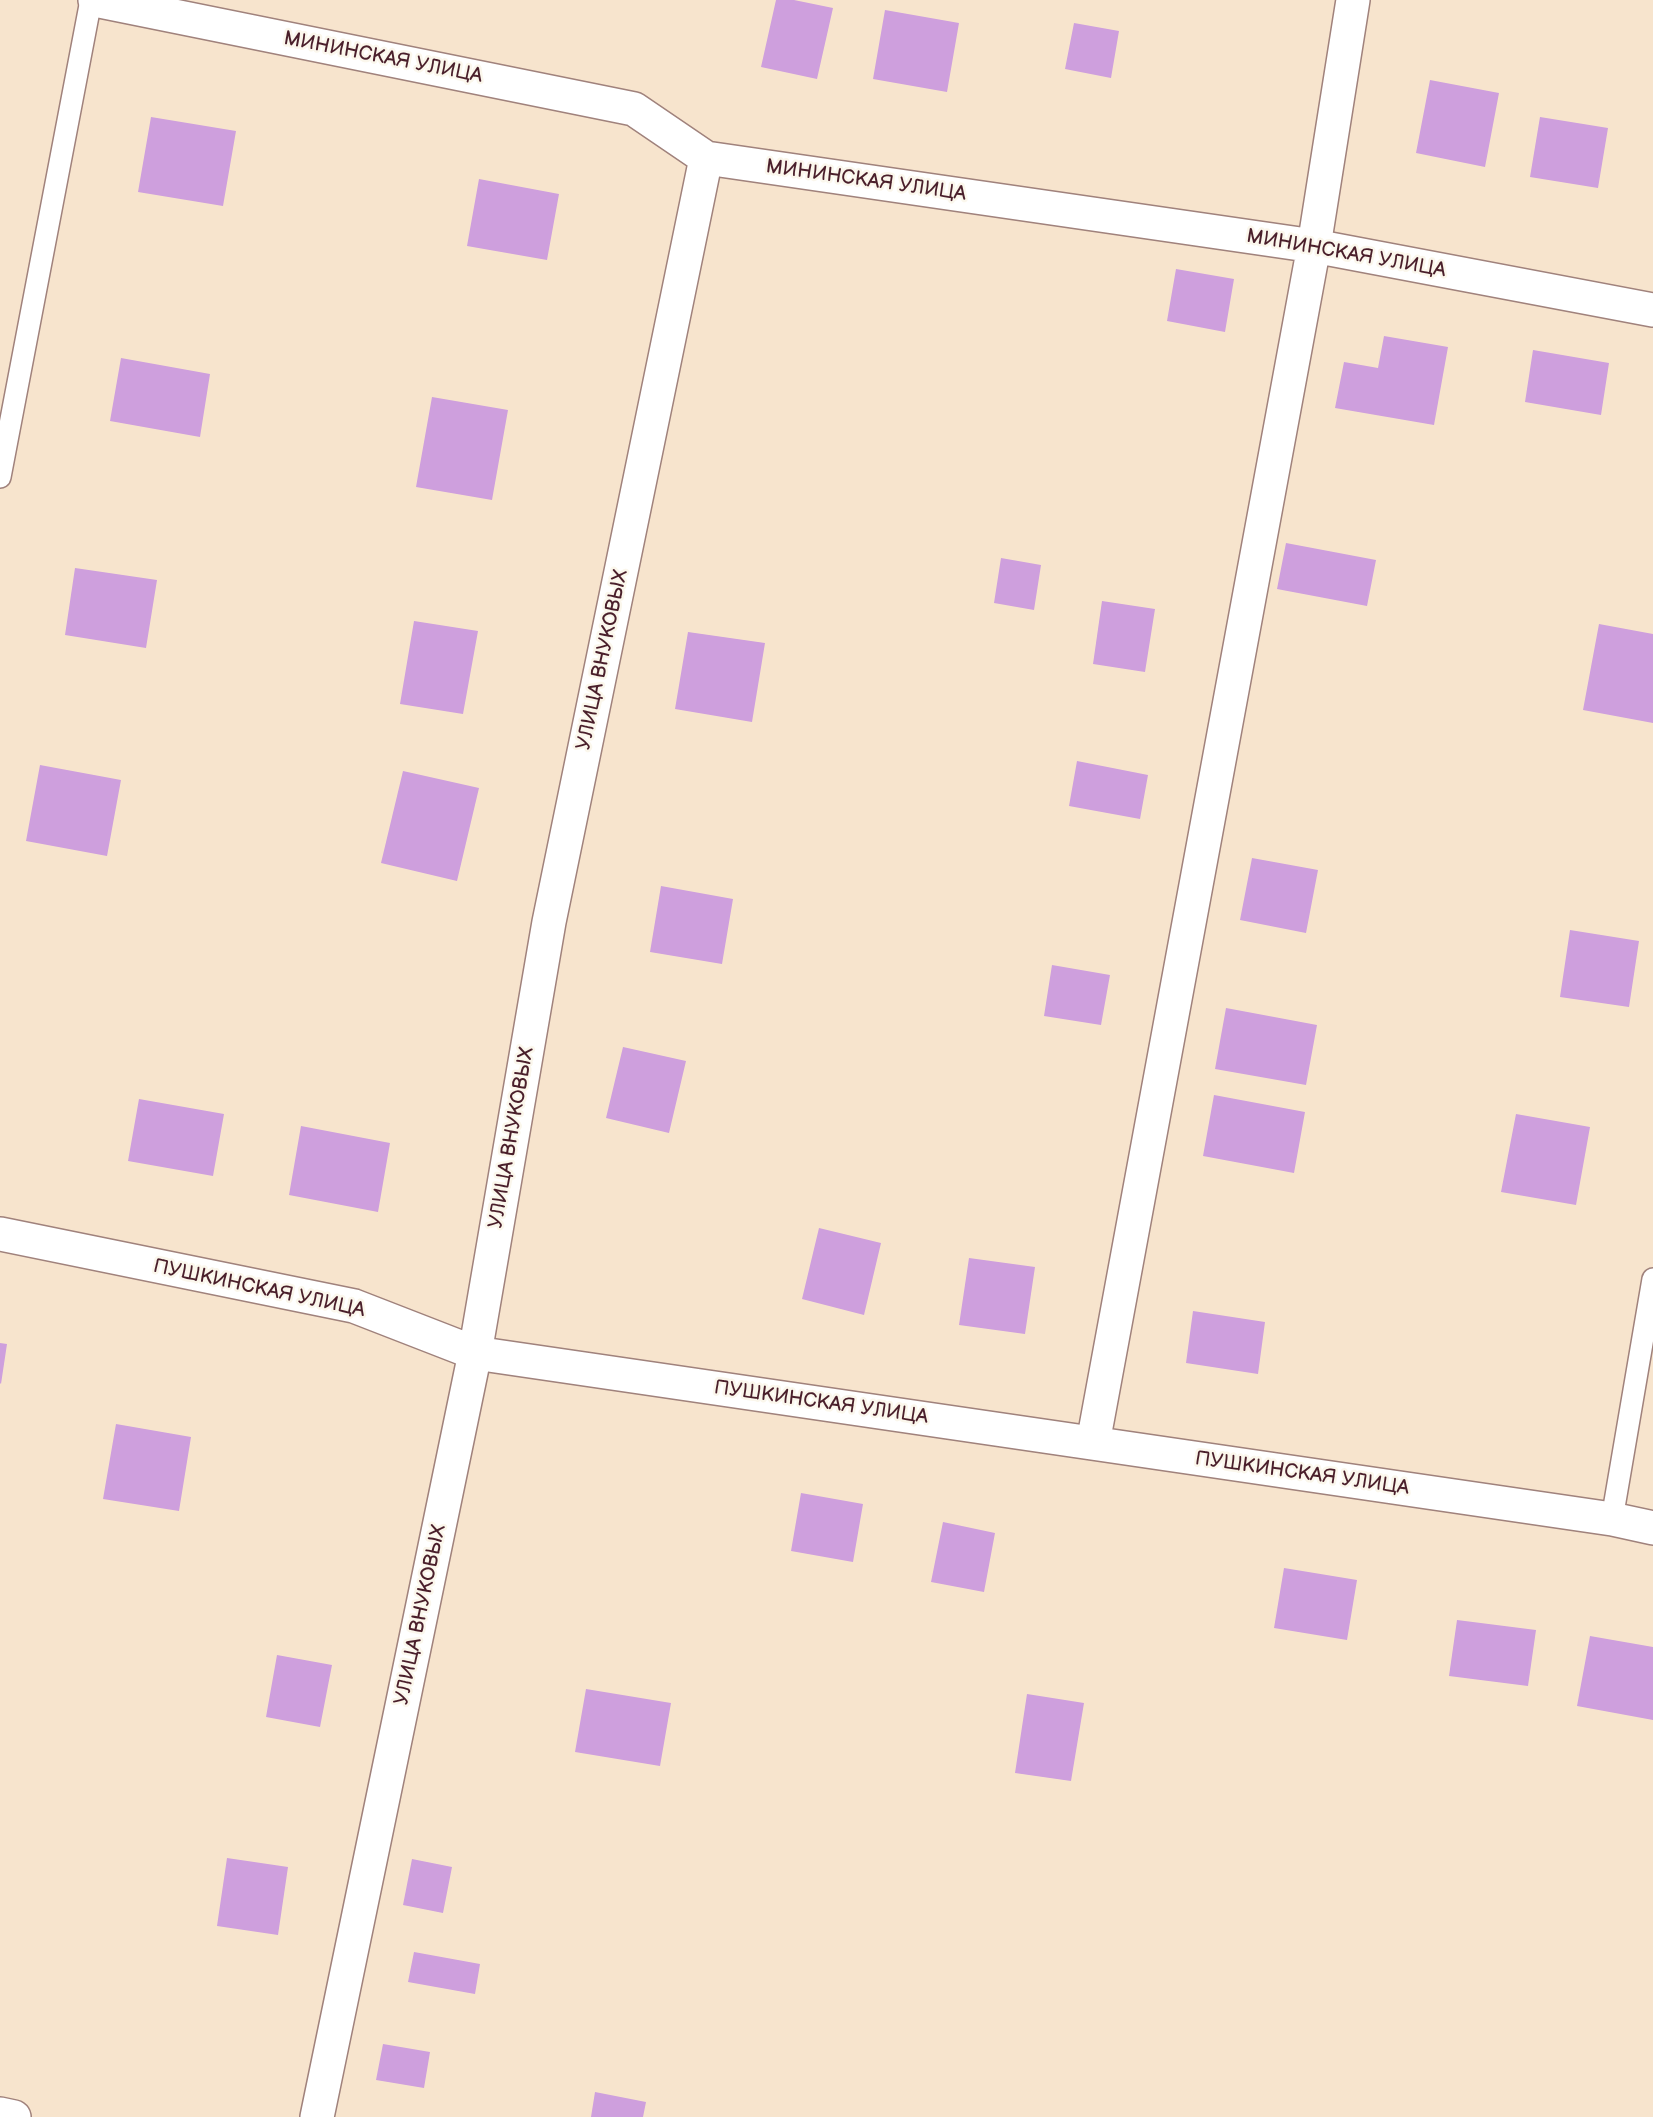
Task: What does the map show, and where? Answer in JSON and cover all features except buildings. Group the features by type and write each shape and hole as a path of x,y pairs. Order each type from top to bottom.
{"street":[{"name":"МИНИНСКАЯ УЛИЦА","path":"93,0 634,109 706,158 1314,246 1653,310"},
{"path":"1093,1443 1314,246 1353,0"},
{"name":"УЛИЦА ВНУКОВЫХ","path":"317,2117 475,1353 549,922 706,158"},
{"name":"ПУШКИНСКАЯ УЛИЦА","path":"0,1234 354,1306 475,1353 1612,1519 1653,1528"},
{"path":"0,2114 14,2117"}],"lane":[{"path":"0,477 93,0"},
{"path":"1612,1519 1653,1279"}]}
